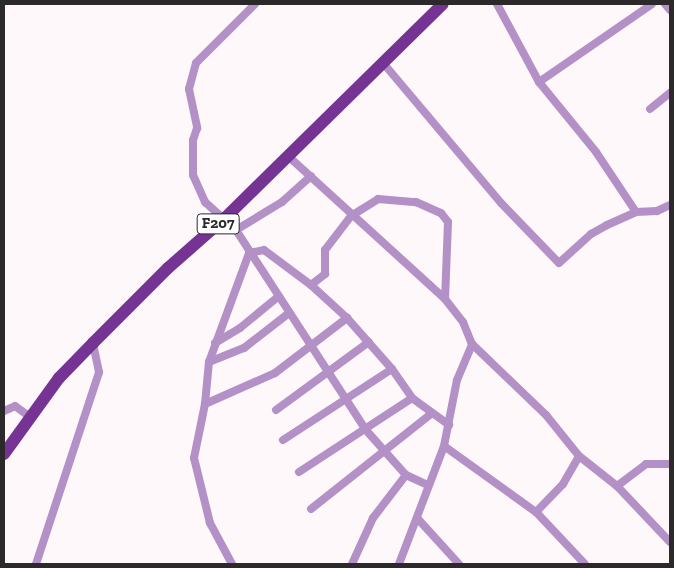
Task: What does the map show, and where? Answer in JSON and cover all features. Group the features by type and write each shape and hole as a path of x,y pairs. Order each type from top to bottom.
{"main road":[{"name":"F207","path":"4,454 29,416 93,342 168,268 225,218 443,4"}],"street":[{"path":"255,4 196,63 189,89 197,128 192,140 193,175 205,202 225,218 236,230 249,253 346,398 364,429 406,475 427,485"},
{"path":"497,4 539,82 596,152 636,212"},
{"path":"539,82 652,4"},
{"path":"665,4 670,10"},
{"path":"384,64 501,203 559,262 591,234 636,212 658,211 670,205"},
{"path":"650,109 670,93"},
{"path":"288,156 351,216 445,299 462,322 472,344 546,415 579,456 617,486 670,542"},
{"path":"236,230 282,202 311,176"},
{"path":"312,286 325,274 326,250 351,216 378,199 416,202 441,213 448,222 450,233 445,299"},
{"path":"249,253 264,250 312,286 347,318 369,342 392,369 412,398 449,424"},
{"path":"232,564 210,522 194,458 206,404 209,362 249,253"},
{"path":"215,342 240,328 279,296"},
{"path":"209,362 244,348 289,313"},
{"path":"206,404 275,373 347,318"},
{"path":"36,564 99,372 93,342"},
{"path":"276,410 369,342"},
{"path":"399,564 418,519 427,485 444,446 457,380 472,344"},
{"path":"283,440 392,369"},
{"path":"299,472 412,398"},
{"path":"4,411 15,406 29,416"},
{"path":"311,509 432,413"},
{"path":"444,446 536,512 585,564"},
{"path":"536,512 563,484 579,456"},
{"path":"617,486 646,464 670,464"},
{"path":"352,564 373,518 406,475"},
{"path":"418,519 459,564"}]}
